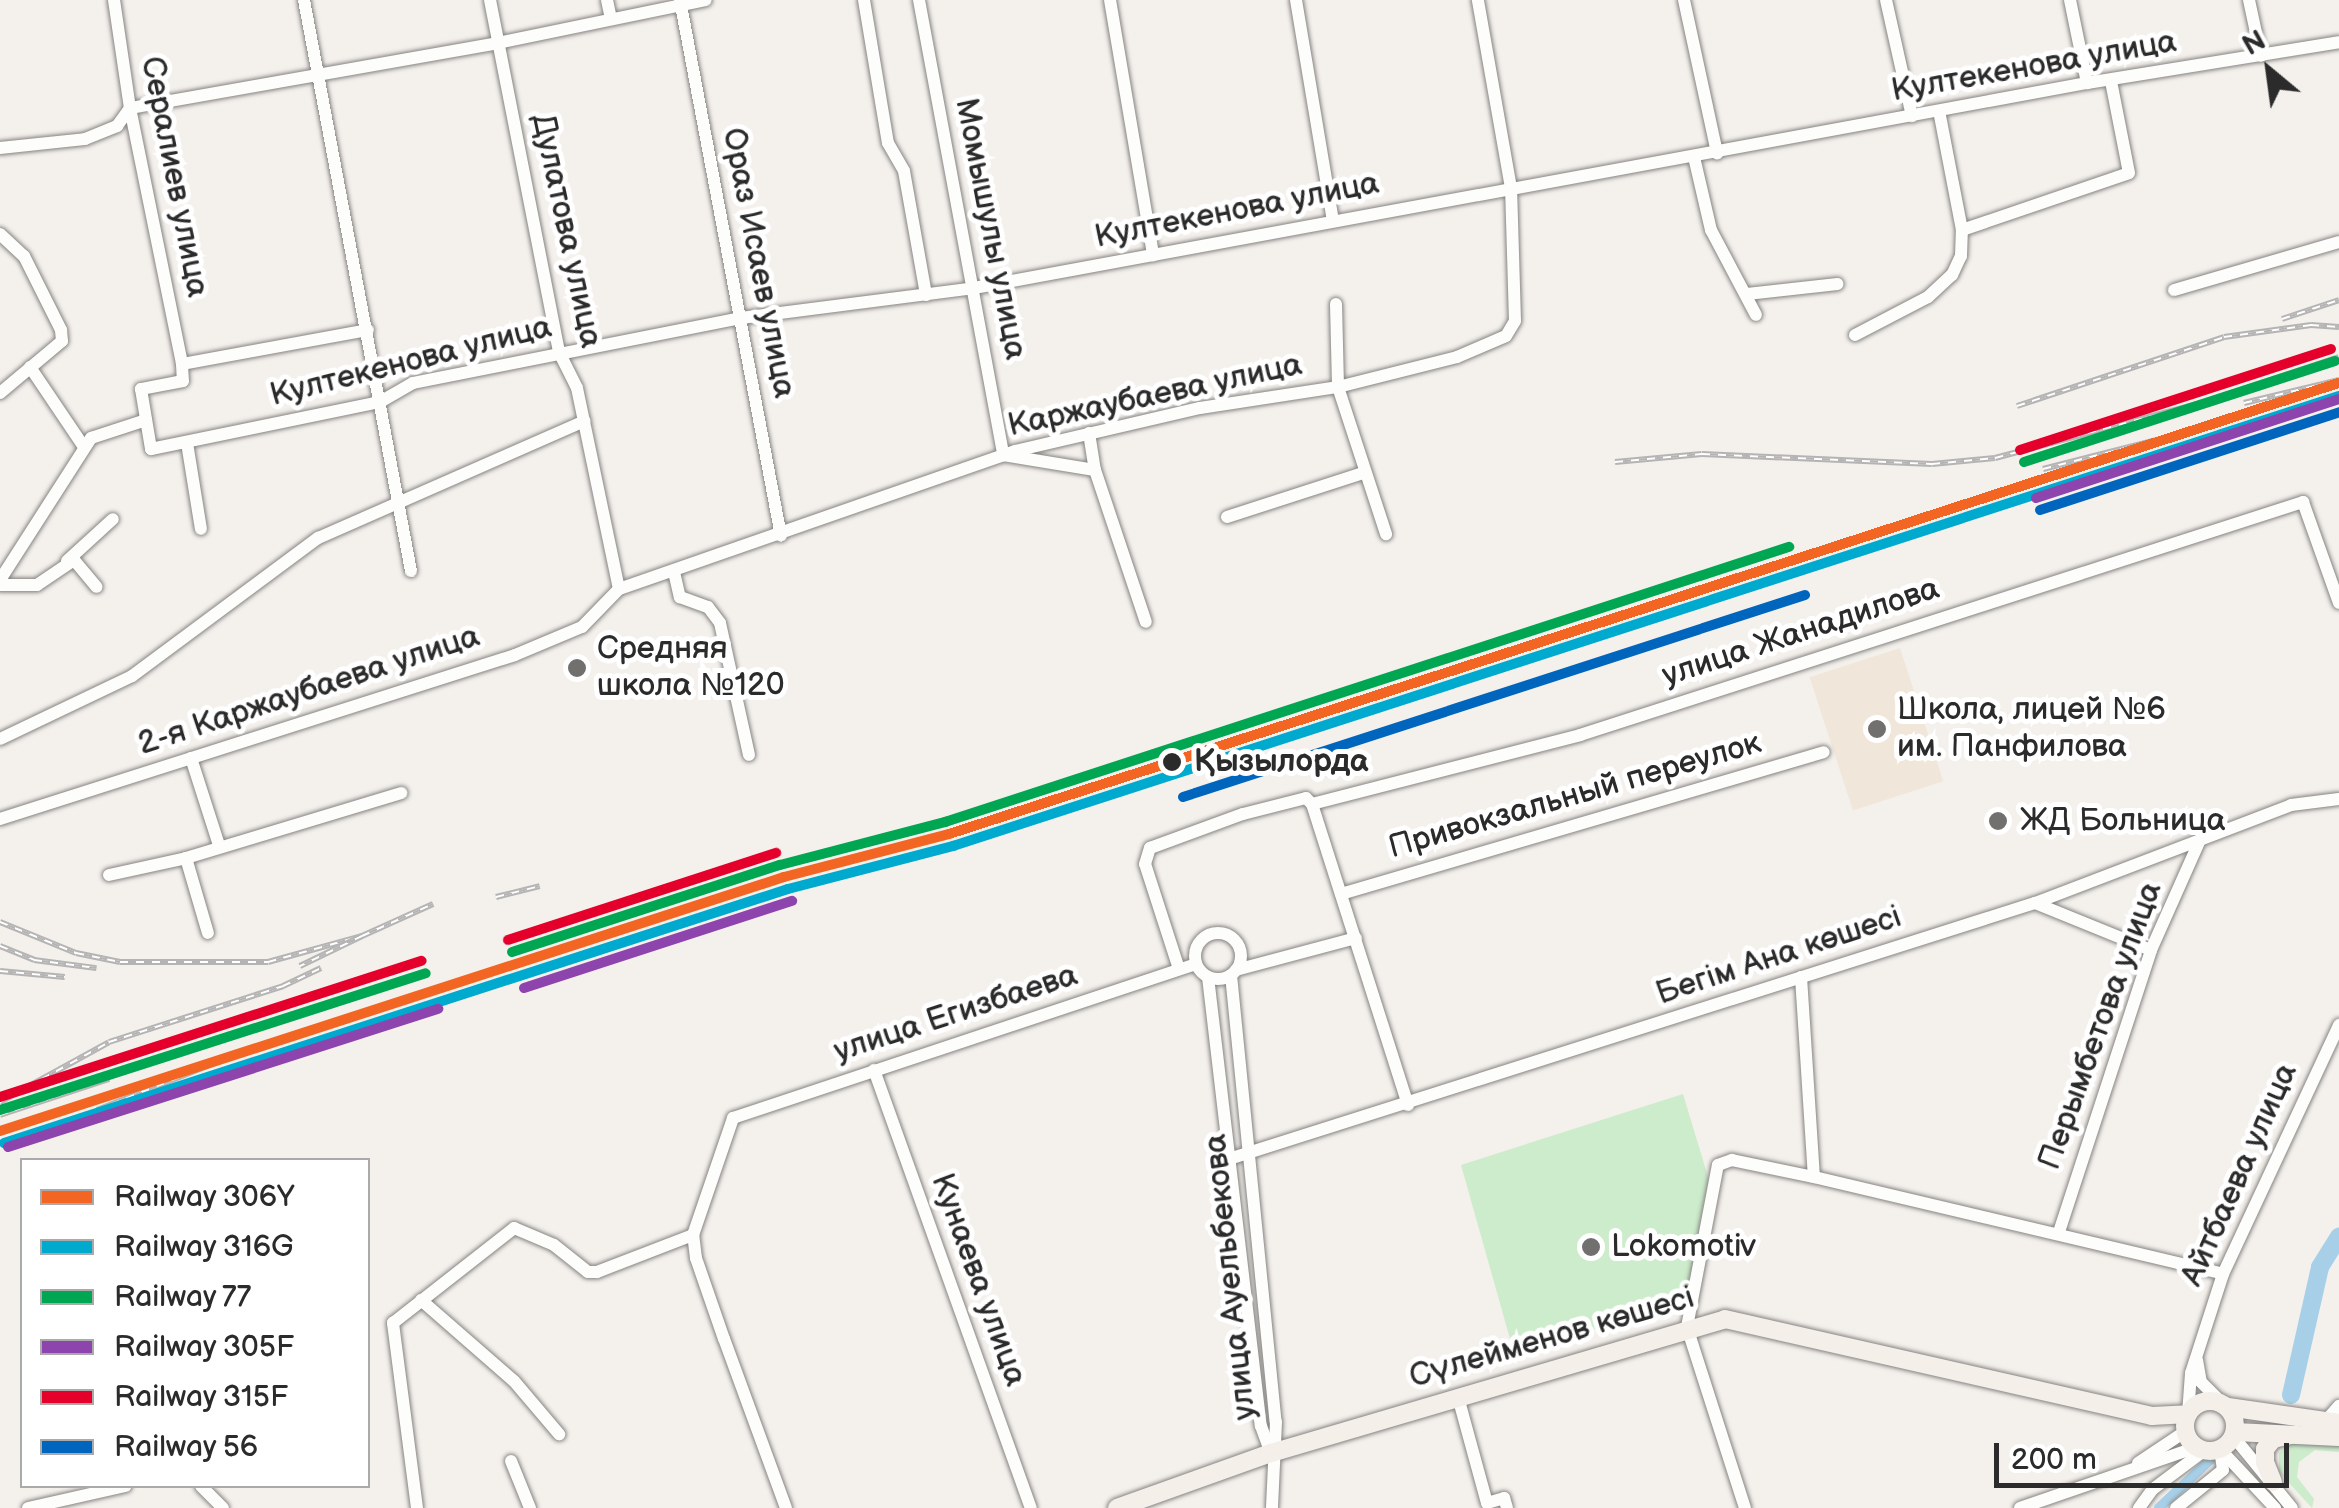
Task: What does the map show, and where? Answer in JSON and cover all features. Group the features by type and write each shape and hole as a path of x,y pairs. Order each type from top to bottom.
{"main road":[{"name":"Сүлейменов көшесі","path":"1117,1508 1271,1453 1724,1319 2152,1416 2209,1437 2320,1427"},
{"path":"2225,1405 2235,1419 2209,1437 2200,1403 2225,1405 2320,1427 2339,1436"},
{"path":"2273,1482 2264,1462 2266,1449 2273,1440 2320,1427"}],"street":[{"name":"Сералиев улица","path":"114,0 130,108 182,364"},
{"path":"304,0 411,570"},
{"name":"Дулатова улица","path":"490,0 559,352 577,388 619,589"},
{"path":"607,0 612,19"},
{"path":"0,148 85,139 117,126 130,108 498,43 681,2 706,0"},
{"path":"864,0 888,143 904,171 926,294"},
{"name":"Момышулы улица","path":"919,0 1003,455"},
{"path":"1110,0 1153,254"},
{"path":"1296,0 1333,221"},
{"path":"1478,0 1511,188"},
{"path":"1684,0 1717,152"},
{"path":"1886,0 1912,116"},
{"path":"2070,0 2087,83"},
{"path":"2249,0 2261,56"},
{"name":"Ораз Исаев улица","path":"681,2 781,536"},
{"name":"Култекенова улица","path":"146,420 151,450 380,402 412,383 741,318 974,288 2087,83 2339,42"},
{"path":"1962,230 2129,173 2111,81"},
{"path":"1855,335 1928,297 1952,275 1961,256 1962,230 1939,110"},
{"path":"1694,156 1711,230 1756,315"},
{"name":"Каржаубаева улица","path":"619,589 781,536 1003,455 1200,408 1338,387 1457,358 1513,330 1511,188"},
{"path":"0,234 24,256 61,330 62,341 0,393"},
{"path":"2174,290 2339,242"},
{"path":"1747,294 1837,284"},
{"path":"1336,304 1338,387 1386,534"},
{"path":"113,519 50,580 37,585 0,583 84,447 99,432 146,420 141,389 182,380 182,364 368,330"},
{"path":"30,368 84,447"},
{"path":"0,738 132,676 318,538 584,420"},
{"path":"1090,433 1095,470 1146,622"},
{"path":"187,443 202,529"},
{"path":"1003,455 1095,470"},
{"path":"1227,517 1363,473"},
{"name":"улица Жанадилова","path":"1178,969 1146,864 1150,848 1296,798 1312,804 1580,735 2303,502 2339,602"},
{"path":"67,562 74,560 96,588"},
{"path":"674,572 680,597 708,607 720,623 750,755"},
{"name":"2-я Каржаубаева улица","path":"0,818 515,655 582,628 619,589"},
{"name":"Привокзальный переулок","path":"1341,894 1824,752"},
{"path":"192,758 219,845"},
{"path":"109,875 186,858 401,793"},
{"name":"Бегім Ана көшесі","path":"1239,1157 2036,903 2292,805 2339,798"},
{"path":"1312,804 1408,1106"},
{"name":"Перымбетова улица","path":"2059,1232 2151,950 2200,840"},
{"path":"186,858 208,933"},
{"path":"2036,903 2151,950"},
{"path":"1234,972 1239,945 1218,932 1197,946 1196,964 1208,977 1234,972 1356,938"},
{"name":"улица Егизбаева","path":"693,1235 734,1118 1196,964"},
{"name":"улица Ауельбекова","path":"1234,972 1239,1157"},
{"name":"улица Ауельбекова","path":"1208,977 1239,1157 1276,1422 1271,1453 1272,1508"},
{"path":"1801,977 1814,1178"},
{"name":"Айтбаева улица","path":"2176,1508 2223,1470 2191,1373 2223,1274 2339,1025"},
{"name":"Кунаева улица","path":"874,1070 1031,1508"},
{"path":"1745,1508 1686,1328 1718,1165 1732,1160 1936,1208 2059,1232 2223,1274"},
{"path":"417,1508 393,1323 514,1228 554,1245 588,1272 598,1272 693,1235 696,1258 786,1508"},
{"path":"421,1300 514,1381 559,1434"},
{"path":"2198,1350 2201,1382 2225,1405"},
{"path":"1458,1396 1487,1503 1504,1498 1506,1508"},
{"path":"2320,1427 2339,1406"},
{"path":"2020,1508 2119,1475 2209,1437"},
{"path":"2209,1437 2273,1482 2292,1508"},
{"path":"2139,1508 2153,1488 2209,1437"},
{"path":"2209,1437 2276,1508"},
{"path":"511,1462 530,1508"},
{"path":"28,1508 117,1488"},
{"path":"203,1488 223,1508"}],"shaded area":[{"name":"Школа, лицей №6 им. Панфилова","path":"1900,648 1943,781 1853,811 1810,677"}],"green space":[{"name":"Lokomotiv","path":"1683,1094 1712,1190 1683,1304 1514,1353 1461,1165"},
{"path":"2293,1441 2339,1443 2339,1452 2315,1450 2299,1462 2297,1477 2314,1499 2312,1508 2279,1472 2279,1453"}],"waterway":[{"path":"2291,1395 2320,1267 2339,1236"},
{"path":"2159,1508 2211,1459"}],"railway":[{"path":"2282,319 2339,300"},
{"path":"2017,406 2224,337 2311,325 2339,327"},
{"path":"1615,462 1702,454 1932,464 1995,458 2204,402 2339,357"},
{"path":"2244,403 2339,380"},
{"path":"2043,469 2204,428"},
{"path":"496,897 540,886"},
{"path":"362,936 433,904"},
{"path":"0,922 76,953 120,962 268,962 362,936 300,966"},
{"path":"0,946 34,960 96,968"},
{"path":"0,1102 109,1042 283,986 321,968"},
{"path":"0,971 65,977"},
{"path":"97,1110 227,1058"},
{"path":"0,1115 109,1079"}],"rail line":[{"name":"315F","path":"2020,450 2331,349"},
{"name":"77","path":"2024,462 2335,361"},
{"name":"306Y","path":"0,1131 784,877 949,834 2339,383"},
{"name":"316G","path":"4,1143 788,889 953,846 2339,396"},
{"name":"305F","path":"2036,498 2339,399"},
{"name":"56","path":"2040,510 2339,412"},
{"name":"77","path":"512,952 780,865 945,822 1789,547"},
{"name":"56","path":"1183,797 1805,595"},
{"name":"315F","path":"508,940 776,853"},
{"name":"305F","path":"524,988 792,901"},
{"name":"315F","path":"0,1097 422,961"},
{"name":"77","path":"0,1110 426,973"},
{"name":"305F","path":"8,1147 438,1009"}],"place":[{"name":"Средняя школа №120","path":"577,668"},
{"name":"Школа, лицей №6 им. Панфилова","path":"1877,729"},
{"name":"Қызылорда","path":"1172,762"},
{"name":"ЖД Больница","path":"1998,821"},
{"name":"Lokomotiv","path":"1591,1247"}]}
